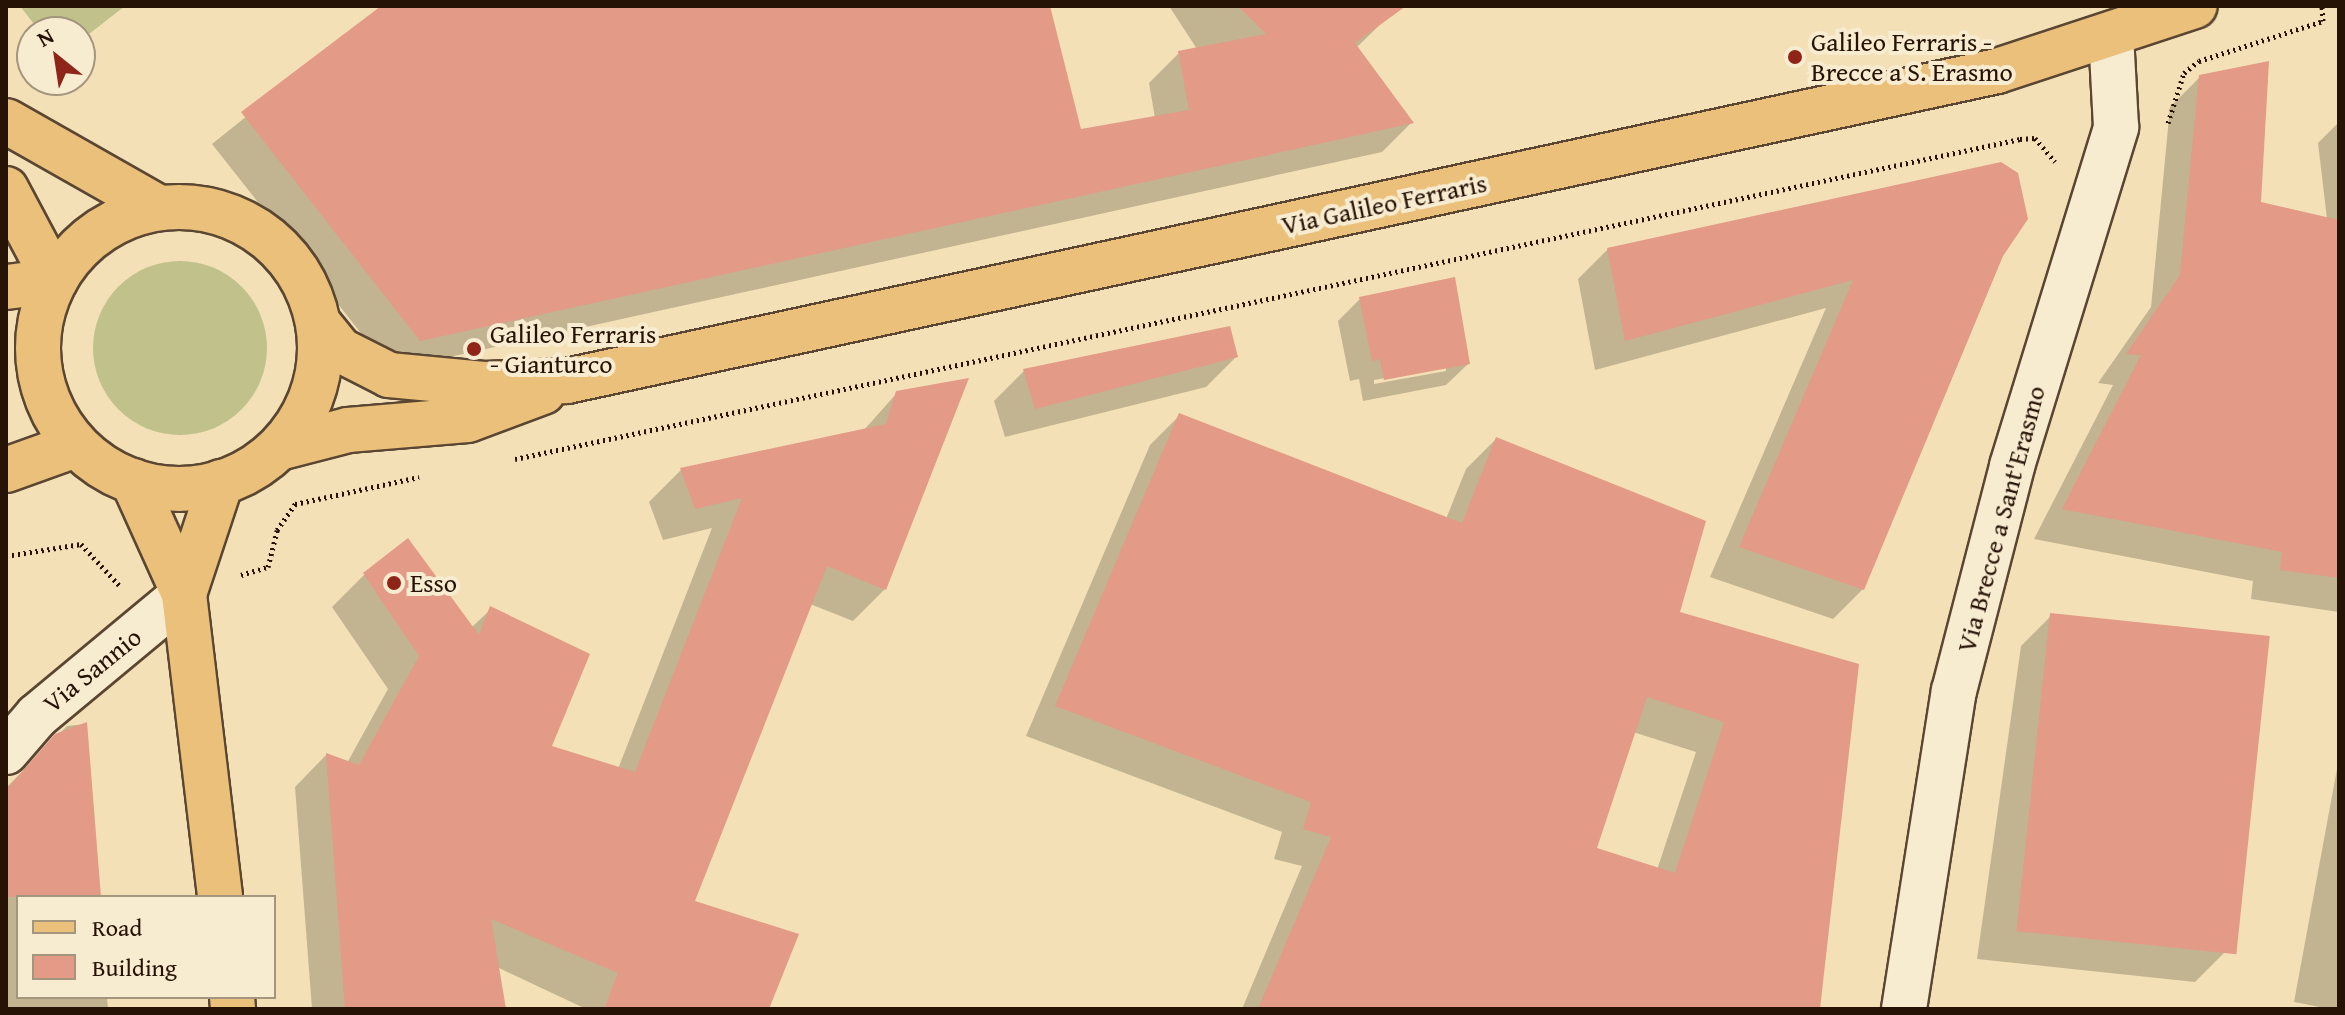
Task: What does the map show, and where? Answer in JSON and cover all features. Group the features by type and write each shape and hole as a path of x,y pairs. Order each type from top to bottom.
{"main road":[{"name":"Via Galileo Ferraris","path":"279,448 348,430 468,420 567,381 1997,71 2195,6"},
{"path":"6,121 159,208"},
{"path":"6,189 55,281"},
{"path":"159,208 202,208 262,234 294,264 319,324 314,391 279,448 221,482 176,488 133,481 76,445 51,407 39,365 41,322 55,281 99,232 159,208"},
{"path":"6,287 55,281"},
{"name":"Via Galileo Ferraris","path":"319,324 340,350 389,375 484,384 567,381"},
{"path":"6,470 76,445"},
{"path":"133,481 184,594 220,895"},
{"path":"184,594 221,482"}],"street":[{"name":"Via Brecce a Sant'Erasmo","path":"1904,1009 1954,691 2012,466 2116,127 2111,36"},
{"name":"Via Sannio","path":"6,752 37,716 184,594"}],"path":[{"path":"2163,141 2184,73 2211,56 2323,21 2322,6"},
{"path":"501,462 2020,139 2040,141 2063,172"},
{"path":"239,575 268,567 277,530 295,504 433,474"},
{"path":"6,556 81,544 111,582 136,586"}],"green space":[{"path":"20,6 125,6 96,29 96,16 28,16"},
{"path":"180,261 213,268 242,286 260,315 267,348 260,381 242,410 213,428 180,435 147,428 118,410 100,381 93,348 100,315 118,286 147,268"}],"building":[{"path":"381,6 1050,6 1081,129 1189,110 1178,51 1266,34 1238,6 1406,6 1355,43 1414,123 420,341 241,112"},
{"path":"2269,61 2261,202 2339,220 2339,578 2280,570 2282,552 2062,509 2141,355 2126,354 2180,275 2199,75"},
{"path":"2001,162 2018,173 2028,219 2003,256 1864,590 1739,547 1853,280 1625,341 1607,248"},
{"path":"1455,277 1470,364 1384,380 1380,359 1372,361 1359,297"},
{"path":"1230,326 1238,357 1035,409 1023,369"},
{"path":"969,378 886,590 827,566 695,901 799,934 769,1009 604,1009 618,973 491,919 506,1009 345,1009 326,753 359,765 419,656 363,573 408,538 479,635 490,606 590,654 552,746 635,772 742,498 695,509 680,468 886,424 896,391"},
{"path":"1179,413 1462,523 1496,437 1706,521 1680,612 1859,664 1820,1009 1258,1009 1331,837 1303,829 1311,802 1055,706","holes":["1647,697 1724,722 1675,873 1597,848"]},
{"path":"2050,613 2270,636 2236,954 2017,931"},
{"path":"87,722 101,895 6,897 6,790 55,734"}],"place":[{"name":"Galileo Ferraris - Brecce a S. Erasmo","path":"1795,57"},
{"name":"Galileo Ferraris - Gianturco","path":"474,349"},
{"name":"Esso","path":"394,583"}]}
